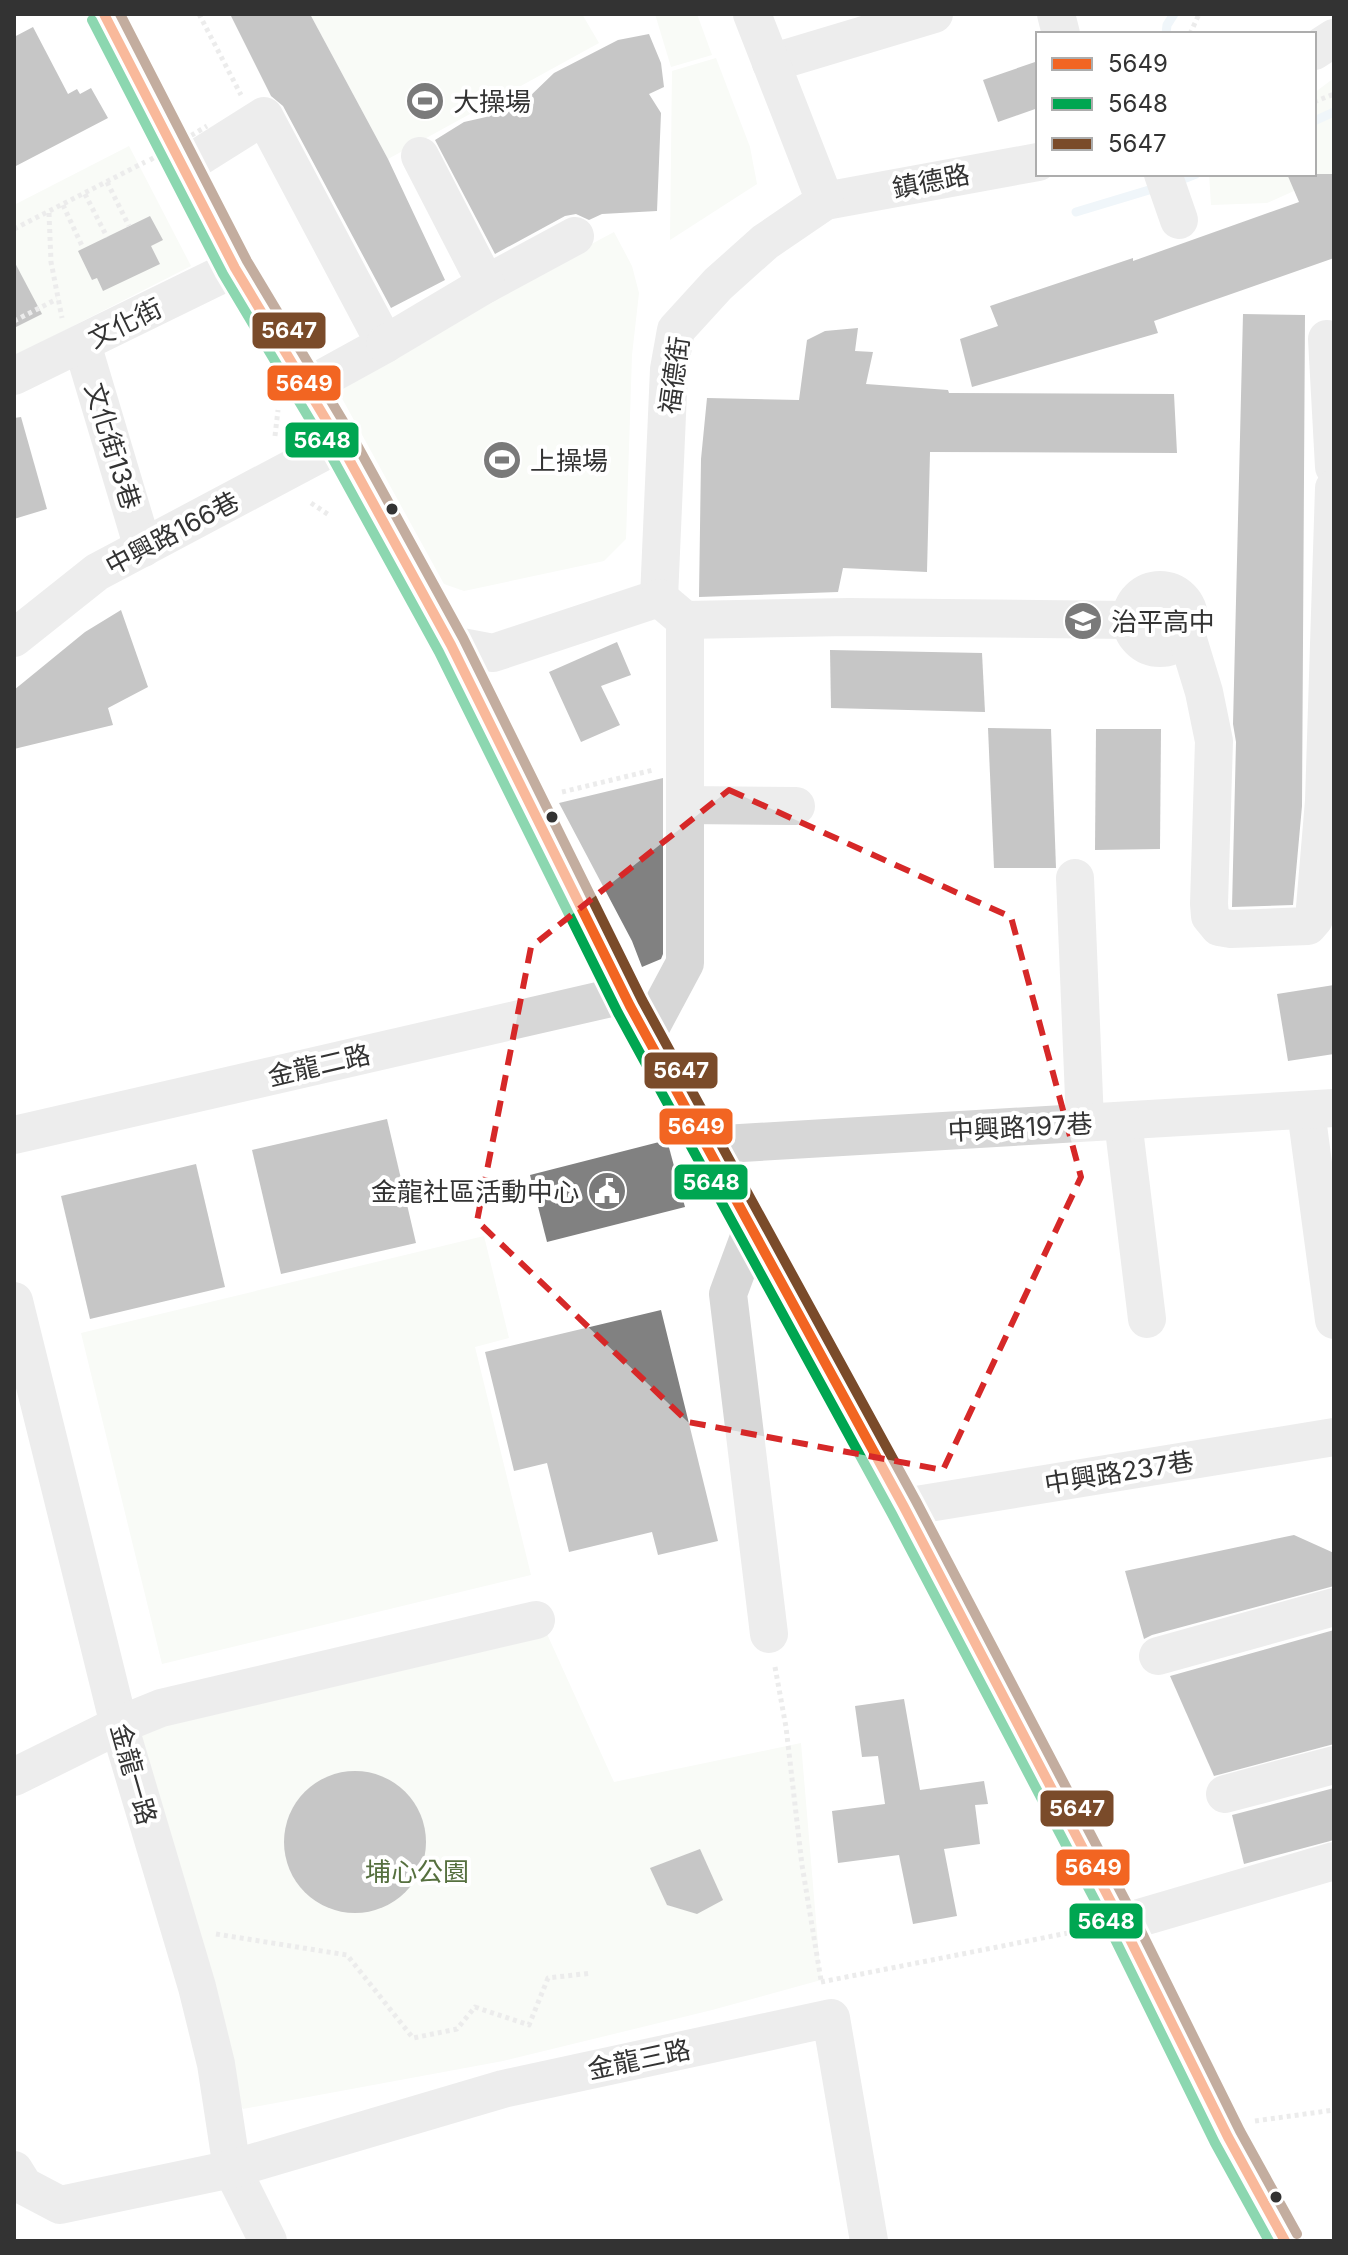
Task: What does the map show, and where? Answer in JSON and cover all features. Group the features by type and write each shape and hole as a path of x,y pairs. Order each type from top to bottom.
{"street":[{"path":"104,14 159,163 235,268 340,443 451,645 624,995 904,1507 1122,1923 1222,2126 1285,2241"},
{"path":"752,14 825,201"},
{"path":"771,63 934,14"},
{"path":"1316,50 1334,38"},
{"path":"159,163 264,116 385,344"},
{"name":"鎮德路","path":"825,201 1032,155"},
{"path":"420,156 486,284"},
{"name":"福德街","path":"672,609 669,369 676,330 718,284 765,242 825,201"},
{"path":"305,388 575,236"},
{"name":"文化街","path":"14,376 73,335 235,268"},
{"name":"文化街13巷","path":"73,335 143,548"},
{"path":"1327,339 1334,467"},
{"name":"中興路166巷","path":"14,638 97,572 340,443"},
{"path":"451,645 493,653 672,609 849,617 1130,620 1137,637 1152,647 1171,646 1186,633 1204,692 1214,741 1210,916 1219,927 1231,929 1308,926 1314,919 1324,801 1334,488"},
{"path":"646,1036 685,963 685,762 672,609"},
{"path":"685,805 796,806"},
{"path":"1075,878 1085,1122"},
{"name":"金龍二路","path":"14,1135 624,995"},
{"path":"1320,1109 1334,1320"},
{"name":"中興路197巷","path":"707,1145 1320,1109"},
{"path":"1123,1121 1147,1319"},
{"path":"752,1229 728,1294 769,1634"},
{"name":"金龍一路","path":"14,1301 119,1725 216,2064 232,2169 268,2241"},
{"name":"中興路237巷","path":"904,1507 1334,1437"},
{"path":"1158,1656 1334,1607"},
{"path":"14,1777 119,1725 161,1708 536,1620"},
{"path":"1225,1794 1334,1765"},
{"path":"1122,1923 1334,1861"},
{"path":"831,2018 869,2241"},
{"name":"金龍三路","path":"17,2183 60,2205 232,2169 503,2089 831,2018"}],"path":[{"path":"199,14 255,122"},
{"path":"14,229 107,182 159,163 207,126"},
{"path":"107,182 129,226"},
{"path":"85,194 107,237"},
{"path":"63,205 83,248"},
{"path":"49,213 51,262 57,299 73,335"},
{"path":"14,321 57,299"},
{"path":"311,503 329,515"},
{"path":"530,800 685,762"},
{"path":"769,1634 786,1727 802,1865 821,1980 831,2018"},
{"path":"821,1980 1122,1923"},
{"path":"179,1928 347,1955 413,2038 457,2029 475,2007 529,2025 548,1978 592,1973"},
{"path":"1222,2126 1334,2110"}],"highlighted area":[{"path":"729,790 1011,917 1081,1177 943,1470 688,1422 477,1221 531,947"}],"green space":[{"name":"大操場","path":"310,14 582,14 599,43 388,159"},
{"path":"655,14 697,14 712,55 671,67"},
{"path":"716,58 750,147 757,184 670,240 672,71"},
{"path":"1334,78 1334,173 1267,203 1211,205 1209,176 1316,176 1316,92"},
{"path":"129,146 191,266 14,356 14,205"},
{"name":"上操場","path":"614,232 632,266 639,293 632,355 626,539 604,561 464,591 444,584 333,382"},
{"path":"1160,600 1172,606 1178,618 1172,630 1160,636 1148,630 1142,618 1148,606"},
{"path":"484,1236 509,1338 475,1347 531,1575 162,1664 81,1333"},
{"name":"埔心公園","path":"547,1634 614,1782 801,1743 821,1980 503,2061 243,2109 216,2064 133,1724"}],"building":[{"path":"230,14 310,14 388,159 445,280 391,308 283,106 271,96"},
{"path":"33,27 68,94 77,89 80,94 91,88 108,118 14,167 14,37"},
{"path":"649,34 661,63 664,87 649,94 661,113 657,211 602,214 589,220 576,214 565,216 495,254 435,140 464,122 486,117 527,99 554,73 618,40"},
{"path":"1036,62 1036,109 998,122 983,80"},
{"path":"1334,174 1334,258 1154,321 1158,333 972,387 960,339 998,326 990,306 1133,258 1133,261 1299,202 1288,176"},
{"path":"150,216 163,240 151,246 160,264 103,291 97,278 92,280 78,251"},
{"path":"14,261 42,314 14,328"},
{"path":"1243,314 1305,315 1302,806 1293,905 1232,907"},
{"path":"858,328 855,351 873,352 866,384 948,390 949,393 1174,394 1177,453 930,452 927,572 843,568 838,592 699,597 701,459 707,398 799,400 807,340 825,331"},
{"path":"21,417 47,509 14,519 14,418"},
{"path":"121,610 148,687 108,708 113,725 14,749 14,690 85,632"},
{"path":"617,642 631,675 601,686 620,725 581,742 549,672"},
{"path":"830,650 982,653 985,712 831,708"},
{"path":"988,728 1051,729 1056,868 994,868"},
{"path":"1096,729 1161,729 1160,849 1095,850"},
{"path":"663,778 663,954 661,959 642,967 632,941 559,803"},
{"path":"1334,985 1334,1054 1288,1061 1277,994"},
{"path":"387,1119 416,1243 281,1274 252,1150"},
{"name":"金龍社區活動中心","path":"667,1140 685,1207 547,1242 530,1175"},
{"path":"196,1164 225,1287 90,1319 61,1196"},
{"path":"661,1310 718,1541 658,1555 652,1532 569,1552 547,1463 514,1471 485,1352"},
{"path":"1294,1535 1334,1553 1334,1586 1144,1639 1125,1571"},
{"path":"1334,1630 1334,1744 1214,1776 1170,1676"},
{"path":"904,1699 920,1790 984,1781 988,1804 975,1805 980,1844 944,1849 957,1916 913,1924 899,1855 838,1863 832,1811 885,1804 878,1756 862,1757 855,1706"},
{"path":"355,1771 382,1777 405,1792 420,1815 426,1842 420,1869 405,1892 382,1907 355,1913 328,1907 305,1892 290,1869 284,1842 290,1815 305,1792 328,1777"},
{"path":"1334,1788 1334,1840 1244,1864 1232,1815"},
{"path":"700,1849 723,1900 697,1914 667,1905 650,1868"}],"waterway":[{"path":"1166,32 1174,14"},
{"path":"1316,120 1334,112"},
{"path":"1173,183 1191,176"},
{"path":"1076,212 1159,187"}],"transit line":[{"name":"5649","path":"104,14 235,268 340,443 451,645 630,1006 904,1507 1122,1923 1228,2137 1285,2241"},
{"name":"5647","path":"120,14 247,261 352,436 463,638 642,1000 916,1501 1134,1917 1240,2131 1297,2234"},
{"name":"5648","path":"92,20 223,274 328,450 439,652 618,1013 892,1514 1110,1929 1215,2143 1269,2241"}],"place":[{"name":"大操場","path":"425,101"},
{"name":"上操場","path":"502,460"},
{"name":"治平高中","path":"1083,621"},
{"name":"金龍社區活動中心","path":"607,1191"}]}
